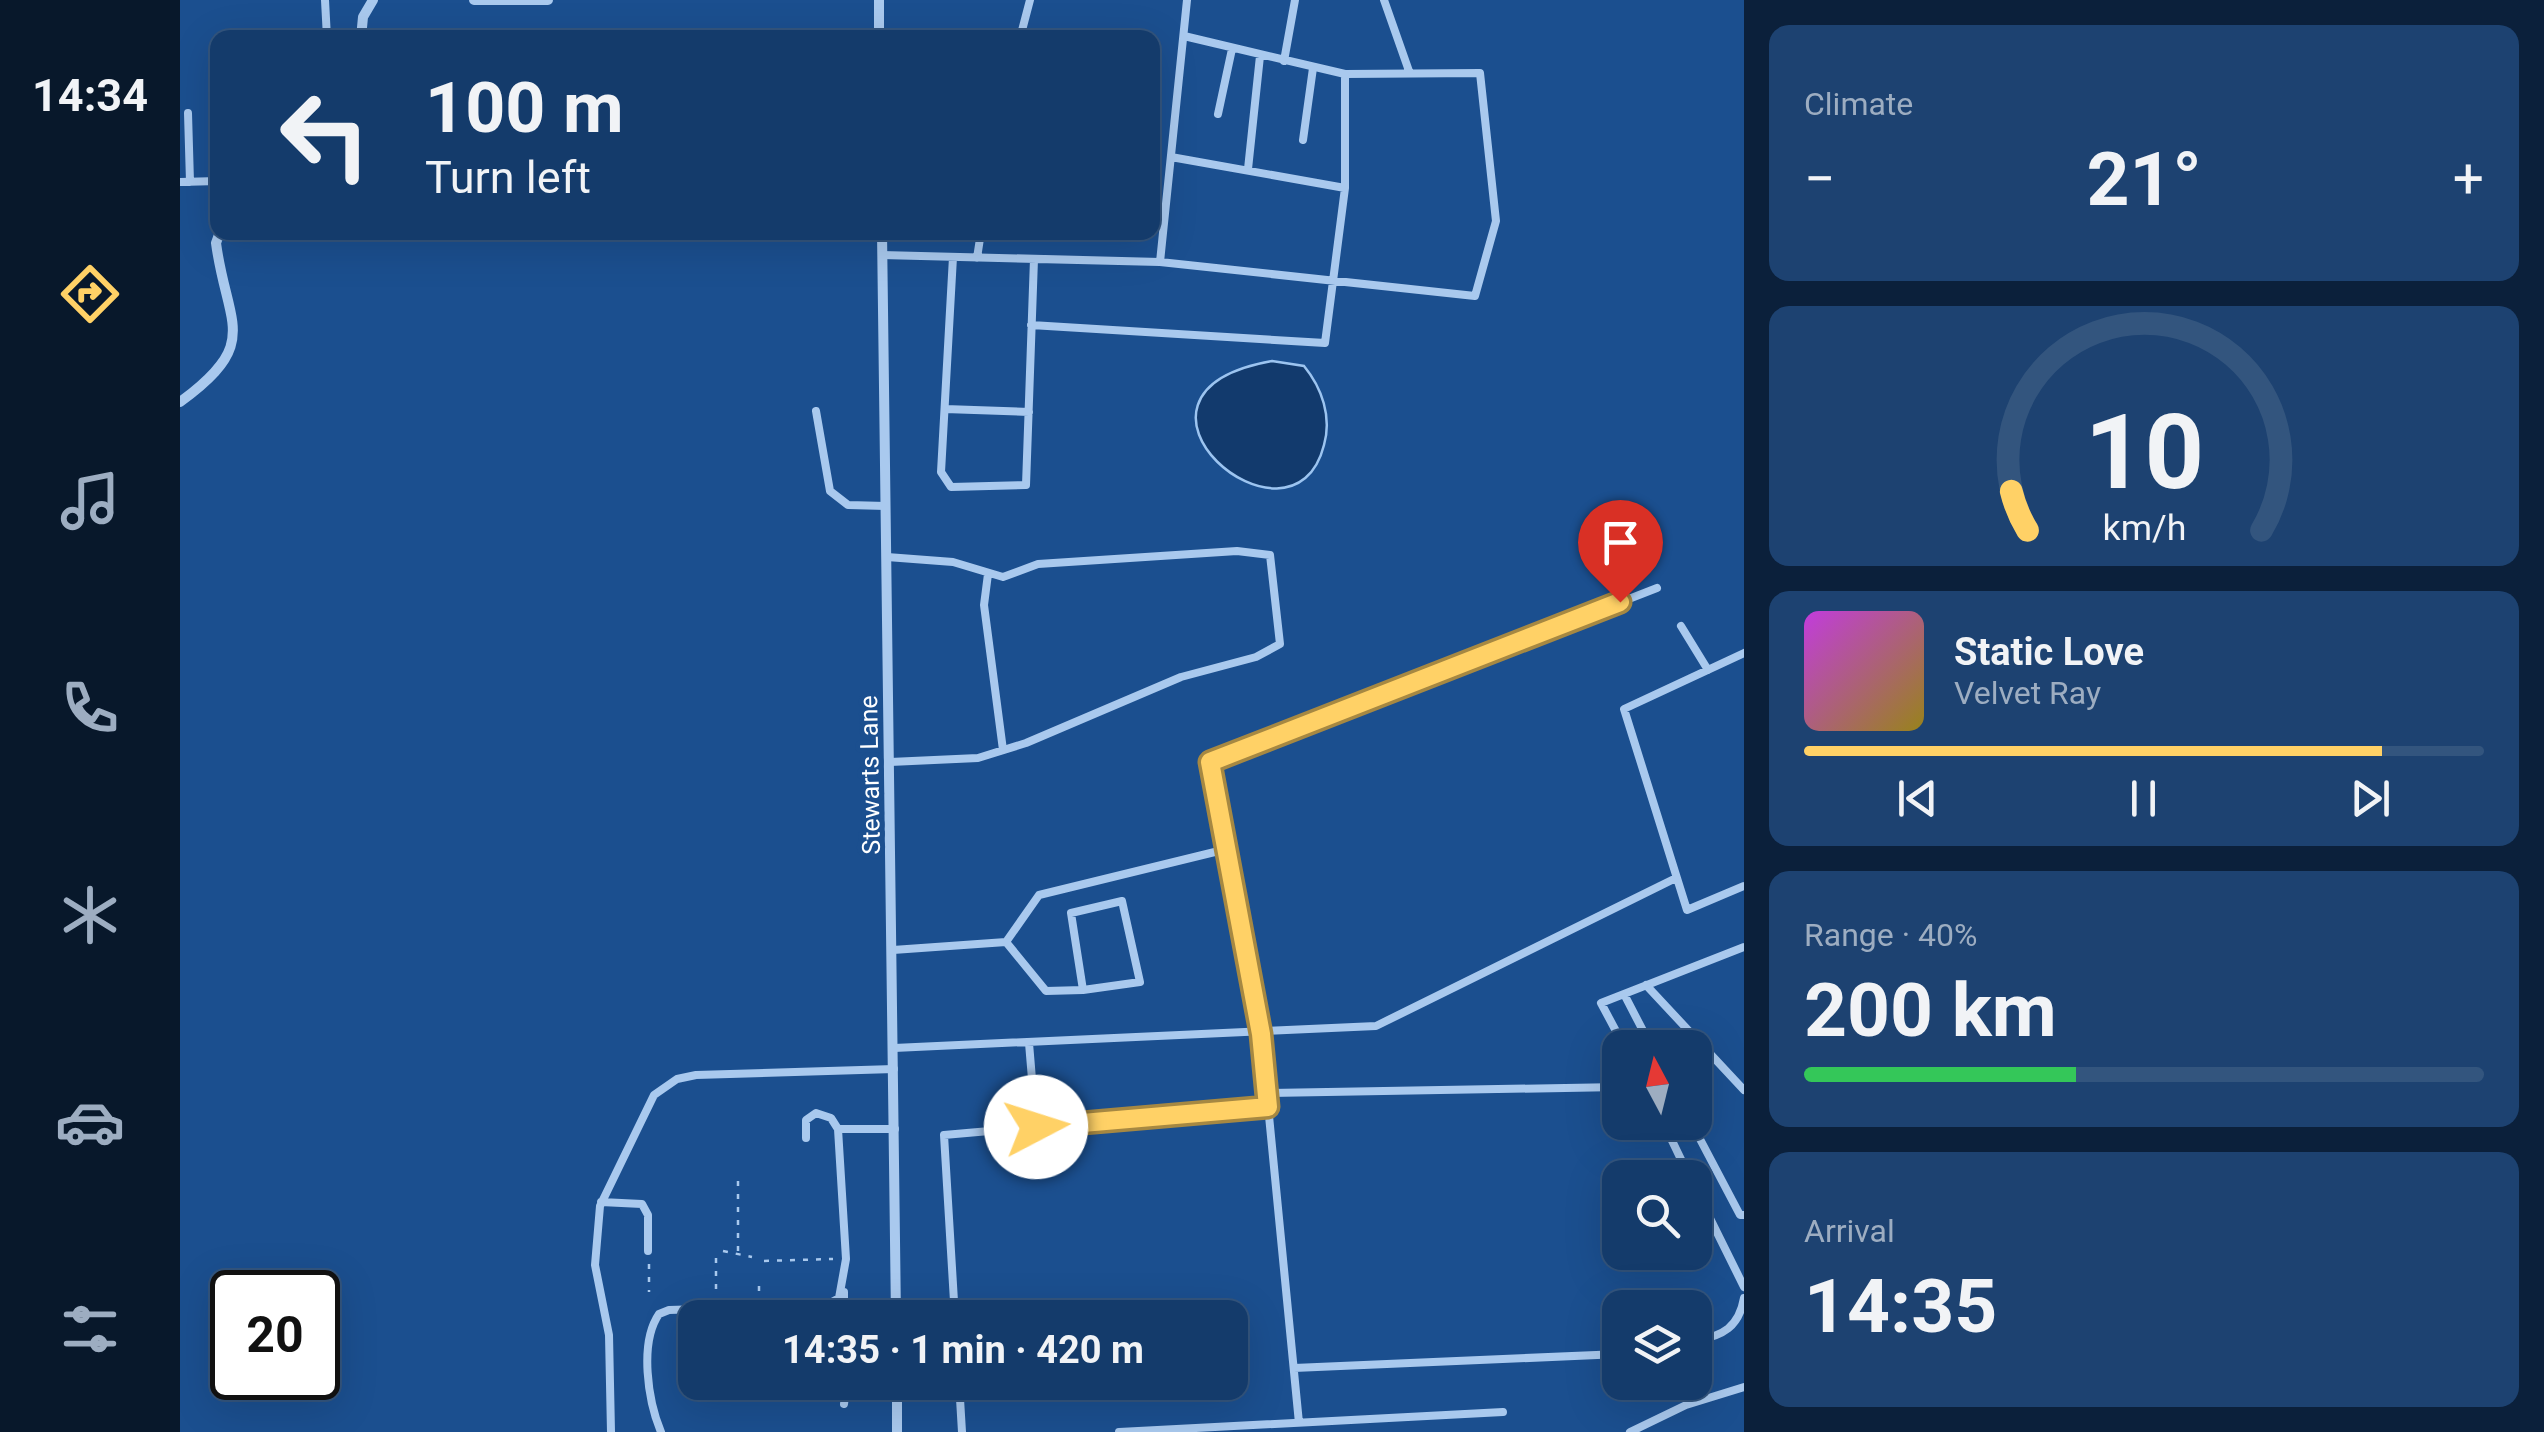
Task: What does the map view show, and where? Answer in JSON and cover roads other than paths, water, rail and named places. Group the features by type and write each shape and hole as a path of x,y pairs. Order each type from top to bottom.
{"street":[{"path":"362,30 363,16 373,0"},
{"path":"474,0 548,0"},
{"path":"878,0 879,30"},
{"path":"180,402 226,361 233,343 231,308 218,258 219,240"},
{"name":"Stewarts Lane","path":"882,240 896,1300"},
{"path":"896,1400 897,1432"}],"lane":[{"path":"326,0 327,30"},
{"path":"1022,30 1030,0"},
{"path":"1160,262 1188,0"},
{"path":"1284,61 1296,0"},
{"path":"1384,0 1408,71"},
{"path":"882,255 1160,262 1475,296 1496,221 1480,73 1345,74 1184,36"},
{"path":"1218,114 1232,49"},
{"path":"1248,169 1260,56"},
{"path":"1302,140 1313,68"},
{"path":"1032,325 1325,343 1345,188 1345,74"},
{"path":"188,114 185,182 210,180"},
{"path":"1171,157 1345,188"},
{"path":"977,258 980,240"},
{"path":"953,256 941,472 951,487 1026,486 1034,259"},
{"path":"945,410 1028,412"},
{"path":"816,411 830,491 848,504 886,506"},
{"path":"887,557 953,562 1003,577 1038,564 1236,551 1270,555 1280,644 1256,657 1181,676 978,758 890,762"},
{"path":"988,574 984,605 1003,750"},
{"path":"1299,1423 1261,1034 1210,762 1657,588"},
{"path":"1681,626 1708,670"},
{"path":"1744,653 1624,709 1631,744 1687,910 1744,886"},
{"path":"1006,942 1038,894 1227,849"},
{"path":"894,1048 1376,1026 1676,878"},
{"path":"1006,942 1046,990 1083,990 1140,982 1122,901 1072,912 1083,990"},
{"path":"892,950 1006,942"},
{"path":"1615,1030 1601,1003 1744,947"},
{"path":"1646,985 1744,1090"},
{"path":"1624,994 1643,1030"},
{"path":"1029,1043 1036,1127"},
{"path":"612,1432 609,1335 595,1265 601,1202 654,1095 677,1079 894,1068"},
{"path":"1267,1093 1602,1088"},
{"path":"954,1300 944,1134 1268,1107"},
{"path":"806,1138 806,1120 816,1113 831,1118 838,1129 846,1254 844,1300"},
{"path":"838,1129 895,1130"},
{"path":"1701,1140 1740,1215 1744,1215"},
{"path":"601,1202 642,1204 648,1215 648,1251"},
{"path":"1712,1222 1744,1287"},
{"path":"661,1432 650,1379 652,1331 660,1314 668,1310 827,1305 839,1298 844,1279"},
{"path":"1712,1338 1740,1319 1744,1298"},
{"path":"1294,1368 1602,1355"},
{"path":"1630,1432 1686,1405 1744,1387"},
{"path":"844,1404 845,1400"},
{"path":"960,1400 962,1432"},
{"path":"1119,1432 1503,1412"}],"water":[{"path":"1272,361 1304,366 1320,393 1327,424 1324,445 1305,478 1277,488 1245,481 1217,462 1199,435 1198,405 1220,379"}]}
